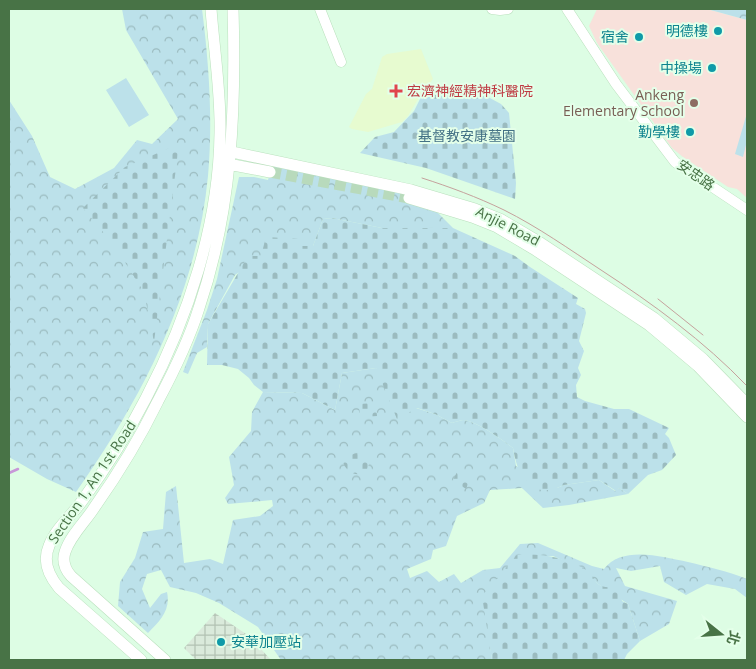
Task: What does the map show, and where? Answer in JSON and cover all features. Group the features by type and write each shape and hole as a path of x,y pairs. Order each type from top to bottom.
{"street":[{"name":"Section 1, An 1st Road","path":"211,9 225,150"},
{"name":"Section 1, An 1st Road","path":"165,660 67,571 64,565 65,550 138,440 177,362 199,308 223,211 225,150 235,65 233,9"},
{"path":"320,9 342,62"},
{"path":"492,9 508,9"},
{"name":"安忠路","path":"567,9 616,84 675,162 747,210"},
{"name":"Anjie Road","path":"225,150 438,202 497,227 534,249 649,325 698,366 747,417"},
{"name":"Section 1, An 1st Road","path":"141,660 50,578 46,557 49,546 82,501 126,434 147,398 166,357 188,304 197,274 224,163"},
{"path":"224,163 270,172"},
{"name":"Anjie Road","path":"409,198 475,209 520,230 654,318 703,360 747,404"},
{"path":"166,357 177,362"}],"shaded area":[{"name":"Ankeng Elementary School","path":"597,9 707,9 747,20 747,198 737,189 728,187 672,148 597,43 589,26"},
{"name":"宏濟神經精神科醫院","path":"421,49 433,79 408,116 402,122 368,132 349,127 366,94 372,89 382,57 387,54"},
{"name":"安華加壓站","path":"215,613 249,636 271,660 196,660 184,648"}],"green space":[{"path":"122,9 202,9 210,92 208,176 202,219 192,261 179,302 163,342 123,419 76,492 47,479 9,457 9,100 32,136 50,177 75,189 114,168 137,140 152,144 178,119 126,30"},
{"path":"707,9 747,9 747,20"},
{"path":"126,78 149,115 129,127 106,90"},
{"name":"基督教安康墓園","path":"467,92 488,97 501,104 509,113 516,183 515,199 426,168 360,153 375,137 394,132 414,111 422,95"},
{"path":"747,113 747,146 743,157 735,154"},
{"path":"179,144 154,342 144,292 114,245 83,208 125,167"},
{"path":"272,166 410,193 435,210 453,228 382,228 332,218 323,219 313,246 301,246 261,256 235,275 208,324 207,347 197,353 188,374 183,372 217,279 239,177 254,177 268,180"},
{"path":"332,218 382,228 453,228 515,256 578,298 576,304 585,309 586,313 579,341 584,351 578,368 581,375 576,385 577,397 614,409 629,409 669,428 665,434 669,438 676,455 662,470 648,475 628,494 619,488 616,491 599,480 564,485 543,491 530,483 521,474 516,463 513,448 489,431 470,421 464,420 452,423 435,414 417,408 397,419 376,368 342,373 335,410 302,393 263,392 238,369 222,365 207,365 208,324 248,256 261,256 266,237 300,239 301,246 313,246 323,219"},
{"path":"376,368 416,408 435,414 452,423 464,420 482,427 513,448 516,466 557,488 564,485 599,480 615,491 619,488 628,494 543,508 522,488 490,490 484,503 457,516 446,546 433,550 431,559 407,569 410,578 427,571 439,582 454,574 461,583 483,570 500,568 520,544 538,543 592,566 604,569 621,557 643,555 718,569 747,579 747,598 735,589 707,584 686,595 664,582 660,566 631,571 616,568 625,586 677,601 669,624 640,641 628,604 598,584 583,569 553,556 544,556 490,644 492,660 281,660 258,627 219,603 196,593 170,587 161,570 147,574 142,589 150,608 161,594 167,592 168,598 164,615 148,633 118,606 120,582 135,558 143,532 163,529 166,492 176,486 184,563 210,559 223,564 233,520 260,516 273,506 272,500 228,504 225,498 234,485 229,457 251,431 252,412 263,392 302,393 335,410 342,373"},
{"path":"376,403 377,416 360,417 359,404"},
{"path":"359,453 367,457 369,464 366,472 355,474 347,469 343,462 346,456"},
{"path":"458,470 471,477 466,489 453,480"},
{"path":"517,555 542,555 568,561 589,572 600,585 604,587 619,587 622,601 628,604 640,641 627,654 624,660 492,660 482,596"}],"waterway":[{"path":"9,473 18,469"}],"tunnel":[{"path":"270,172 409,198"}],"tram line":[{"path":"422,178 494,205 553,238 640,296 696,338 747,386"},
{"path":"658,299 703,335"}],"place":[{"name":"明德樓","path":"718,31"},
{"name":"宿舍","path":"639,37"},
{"name":"中操場","path":"712,68"},
{"name":"宏濟神經精神科醫院","path":"396,91"},
{"name":"Ankeng Elementary School","path":"694,103"},
{"name":"勤學樓","path":"690,132"},
{"name":"安華加壓站","path":"221,642"}]}
